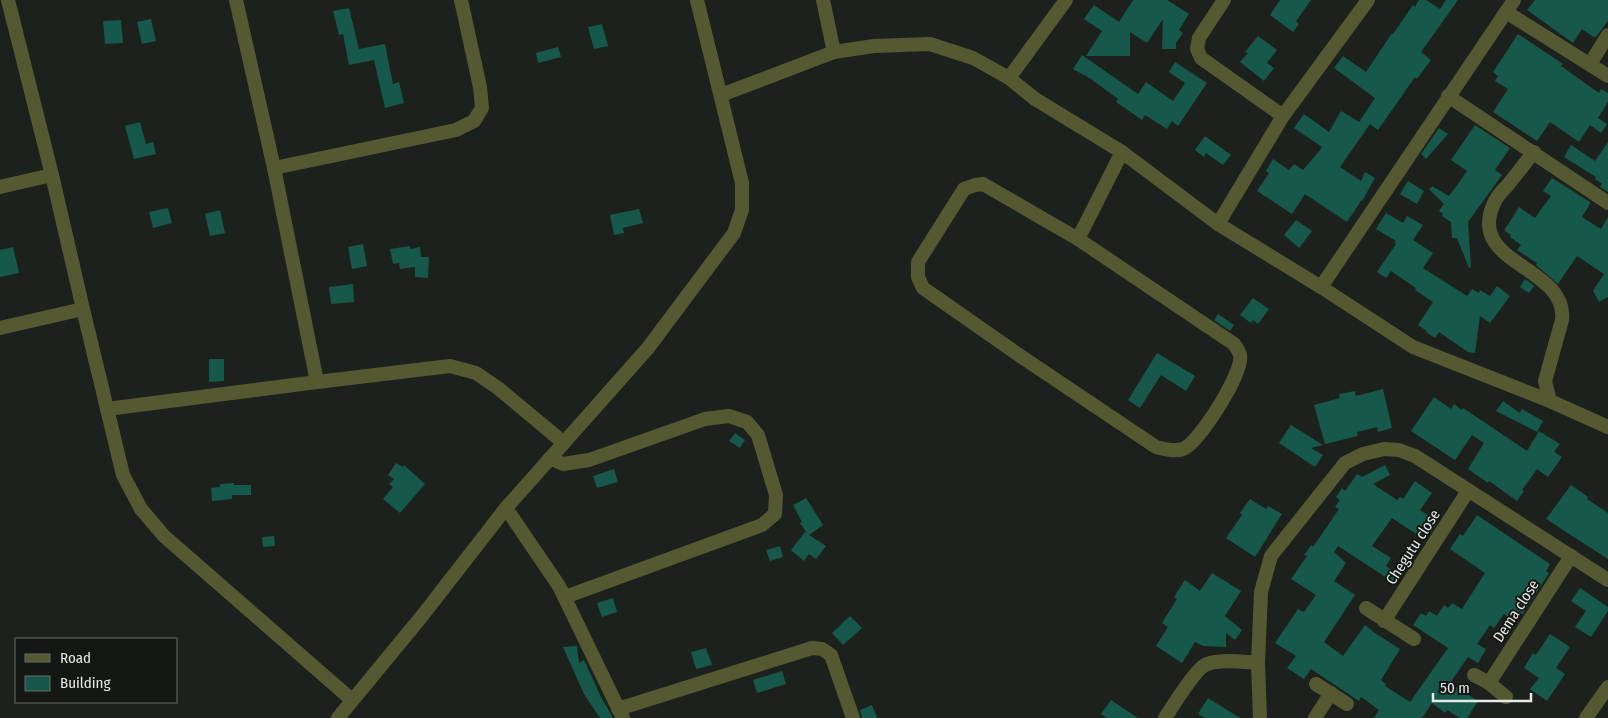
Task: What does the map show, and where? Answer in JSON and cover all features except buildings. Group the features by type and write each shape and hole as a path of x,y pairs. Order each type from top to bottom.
{"street":[{"path":"8,0 52,175 82,309 123,476 141,509 164,536 352,700"},
{"path":"236,0 274,168 317,382"},
{"path":"274,168 456,130 474,121 482,108 480,87 461,0"},
{"path":"338,718 422,616 506,508 648,348 734,233 742,210 742,184 697,0"},
{"path":"823,0 834,52"},
{"path":"1009,78 1066,0"},
{"path":"1224,0 1199,38 1197,49 1201,58 1283,116"},
{"path":"1218,224 1283,116 1368,0"},
{"path":"1321,287 1514,0"},
{"path":"1506,12 1608,76"},
{"path":"1590,64 1608,35"},
{"path":"721,95 834,52 874,46 930,44 973,58 1009,78 1035,99 1122,152 1218,224 1321,287 1413,347 1550,400 1608,427"},
{"path":"1448,96 1608,203"},
{"path":"1078,239 1122,152"},
{"path":"1534,152 1495,200 1489,230 1504,254 1545,282 1558,296 1562,320 1545,381 1550,400"},
{"path":"0,187 52,175"},
{"path":"975,184 983,184 1078,239 1234,344 1240,355 1237,373 1227,392 1198,435 1184,448 1168,450 1156,447 923,288 918,277 918,262 964,189 975,184"},
{"path":"0,328 82,309"},
{"path":"107,409 450,366 476,372 564,443"},
{"path":"550,458 563,464 589,460 705,419 729,416 747,422 758,436 776,495 774,514 762,525 565,597"},
{"path":"1260,718 1258,663 1261,592 1271,556 1345,463 1363,454 1384,449 1399,450 1415,456 1608,580"},
{"name":"Chegutu close","path":"1384,620 1468,491"},
{"path":"506,508 565,597 621,714 812,648 822,649 831,655 853,718"},
{"name":"Dema close","path":"1489,683 1571,556"},
{"path":"1366,608 1414,639"},
{"path":"1165,718 1188,683 1204,665 1230,661 1258,663"},
{"path":"1474,675 1489,683 1506,697"},
{"path":"1316,684 1347,704"},
{"path":"1586,718 1608,687"},
{"path":"1315,718 1331,693"}]}
